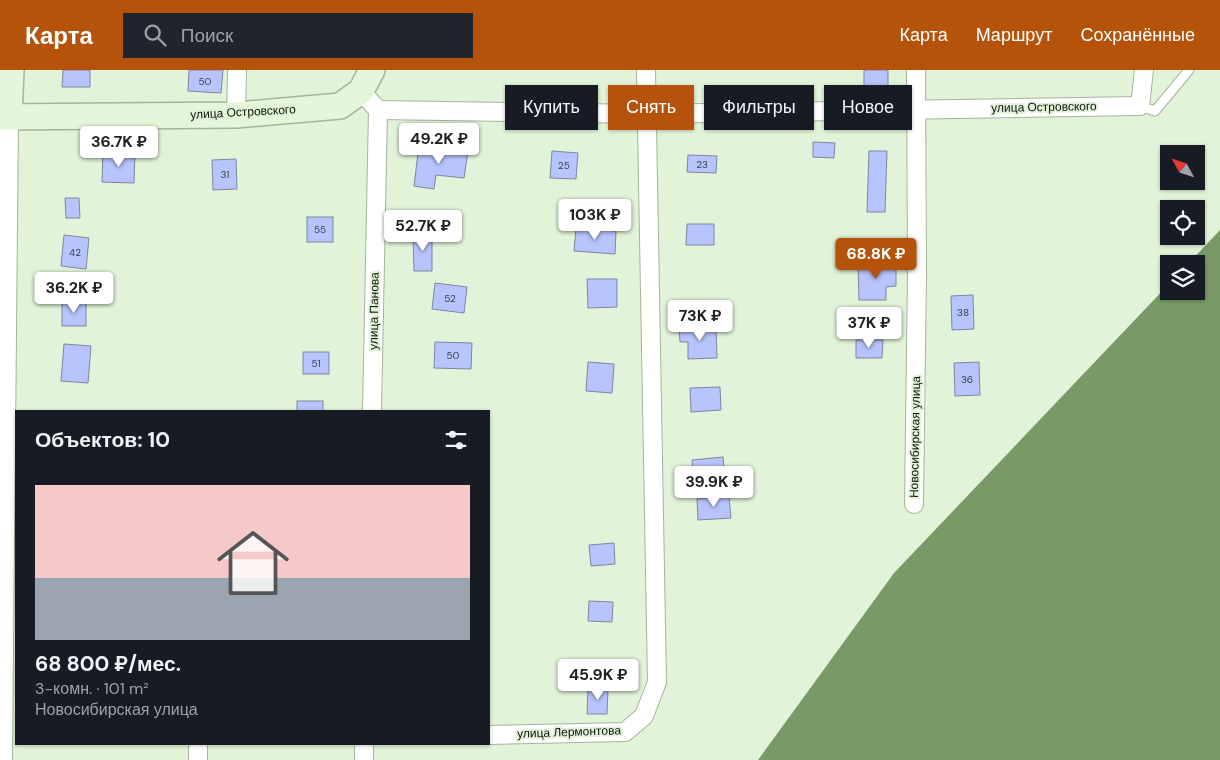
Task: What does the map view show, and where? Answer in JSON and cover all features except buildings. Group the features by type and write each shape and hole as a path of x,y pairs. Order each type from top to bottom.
{"main road":[{"path":"5,117 11,70"},
{"name":"улица Островского","path":"5,117 236,115 340,106 367,80"}],"street":[{"path":"236,115 237,70"},
{"path":"646,70 646,85"},
{"name":"Новосибирская улица","path":"914,504 917,272 916,70"},
{"path":"1140,106 1144,70"},
{"path":"367,80 378,110"},
{"name":"улица Островского","path":"694,113 1140,106"},
{"name":"улица Островского","path":"378,110 608,113"},
{"name":"улица Панова","path":"372,410 378,110"},
{"path":"3,760 7,733 5,117"},
{"name":"улица Лермонтова","path":"490,735 625,732 644,716 657,682 647,130"},
{"path":"198,745 198,760"},
{"path":"364,745 364,760"}],"lane":[{"path":"1140,106 1154,110 1188,70"}],"shaded area":[{"path":"1220,230 1220,760 758,760 894,573 1160,293 1160,300 1205,300 1205,255 1196,255"}]}
